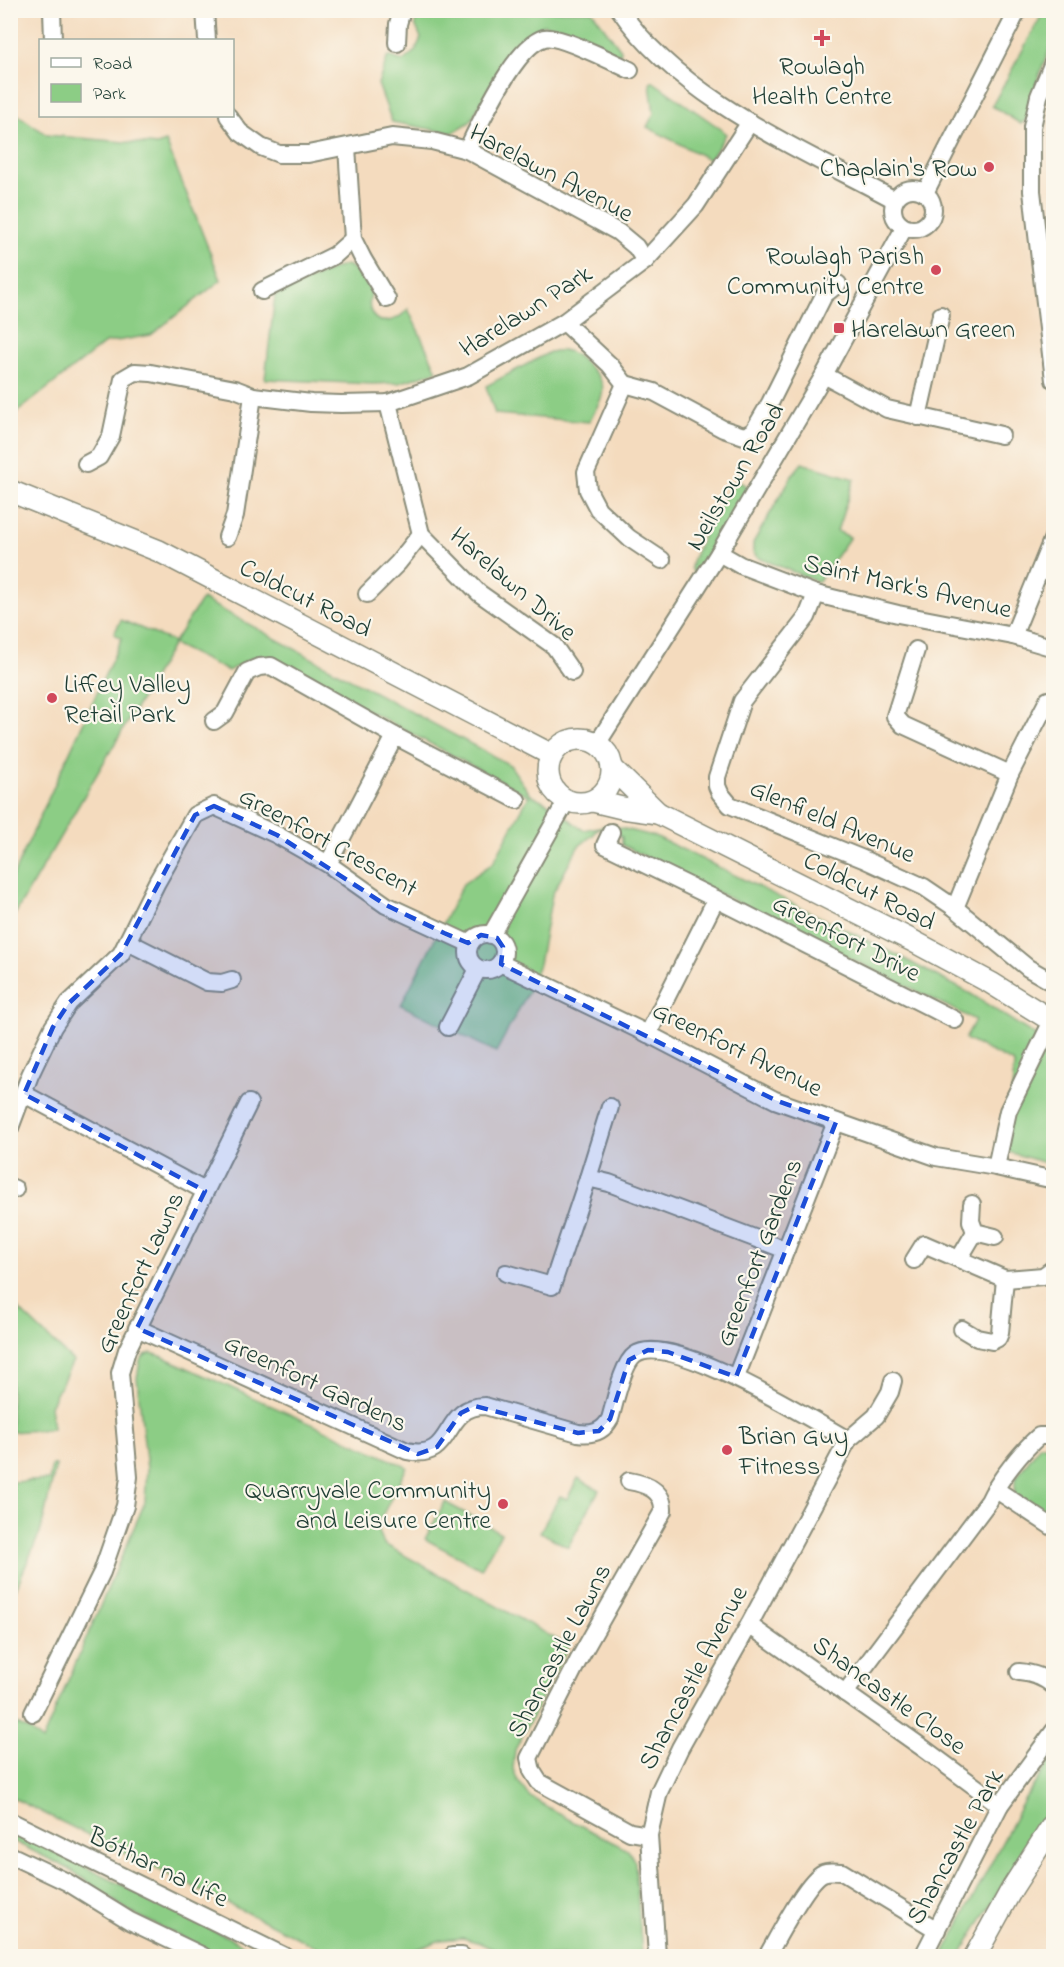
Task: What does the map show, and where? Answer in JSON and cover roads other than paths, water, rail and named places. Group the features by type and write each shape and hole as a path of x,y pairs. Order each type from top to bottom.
{"main road":[{"name":"Coldcut Road","path":"10,486 20,495 159,551 552,755"},
{"path":"567,800 555,791 549,778 549,764 552,755 563,744 570,741 584,740 597,744"},
{"name":"Coldcut Road","path":"597,744 605,751 612,768 658,813 911,940 991,983 1053,1022"},
{"path":"593,801 604,793 609,785 612,768"},
{"name":"Coldcut Road","path":"567,800 584,803 593,801 658,813"},
{"path":"975,1956 1013,1887 1053,1823"}],"street":[{"path":"52,10 53,39"},
{"path":"205,10 207,39"},
{"path":"397,43 398,24 402,10"},
{"path":"925,193 1018,10"},
{"path":"627,13 663,59 719,104 895,200"},
{"path":"467,150 494,96 515,64 530,46 545,37 562,40 630,70"},
{"path":"1053,60 1039,96 1032,127 1032,191 1045,225 1053,380"},
{"name":"Harelawn Avenue","path":"229,117 240,132 261,147 279,154 308,154 392,137 432,141 467,150 618,232 636,248 645,261"},
{"name":"Harelawn Park","path":"86,464 99,457 111,436 123,379 135,372 235,389 253,396 311,403 388,403 468,376 564,321 645,261 696,205 750,122"},
{"path":"347,147 354,239 387,299"},
{"path":"919,189 925,193 930,197 934,210 929,223 917,229 904,228 894,219 892,206 895,200 905,190 919,189"},
{"name":"Neilstown Road","path":"597,744 719,553 824,375 904,228"},
{"path":"262,291 334,255 354,239"},
{"path":"564,321 610,365 625,384 654,392 723,429 744,436 753,432 771,403 824,295 838,284"},
{"path":"918,417 941,315"},
{"path":"824,375 887,409 1001,435"},
{"path":"625,384 586,472 588,490 598,509 629,538 662,560"},
{"path":"227,537 235,515 253,396"},
{"name":"Harelawn Drive","path":"388,403 422,534 479,593 554,646 572,672"},
{"name":"Harelawn Drive","path":"367,594 398,563 422,534"},
{"path":"1012,636 1053,535"},
{"name":"Saint Mark's Avenue","path":"719,553 740,565 816,594 898,614 1012,636 1053,648"},
{"name":"Glenfield Avenue","path":"816,594 807,617 742,701 718,770 717,786 724,800 914,882 955,908 1028,968 1053,983"},
{"path":"916,650 895,716 903,725 1010,774"},
{"path":"214,721 225,713 247,672 259,667 271,666 395,736 517,800"},
{"path":"955,908 1010,774 1048,699"},
{"path":"328,864 395,736"},
{"path":"491,935 567,800"},
{"name":"Greenfort Crescent","path":"10,1128 48,1036 69,1003 121,954 195,815 214,806 278,835 328,864 387,905 470,944"},
{"name":"Greenfort Drive","path":"611,832 605,845 955,1020"},
{"path":"648,1034 716,899"},
{"path":"481,935 491,935 496,938 503,947 504,953 500,963 490,970 478,969 470,961 468,950 470,944 481,935"},
{"path":"128,942 207,982 222,983 232,980"},
{"name":"Greenfort Avenue","path":"500,963 648,1034 775,1101 936,1157 1053,1180"},
{"path":"448,1027 478,969"},
{"path":"996,1167 1008,1111 1053,1022"},
{"name":"Greenfort Lawns","path":"24,1094 205,1191"},
{"name":"Greenfort Lawns","path":"33,1713 102,1572 125,1506 129,1477 120,1373 126,1350 249,1103"},
{"path":"506,1273 552,1286 610,1107"},
{"name":"Greenfort Gardens","path":"137,1328 406,1451 418,1454 437,1447 461,1413 475,1406 485,1406 578,1433 589,1434 606,1426 629,1360 640,1352 648,1350 668,1352 736,1377 836,1122"},
{"path":"588,1178 609,1183 786,1250"},
{"path":"972,1204 971,1221 975,1232"},
{"path":"975,1232 995,1237"},
{"path":"959,1259 975,1232"},
{"path":"914,1260 924,1244 1005,1279 1043,1276 1053,1268"},
{"path":"962,1329 977,1338 992,1341 998,1338 1005,1279"},
{"path":"736,1377 848,1440"},
{"name":"Shancastle Avenue","path":"657,1956 649,1835 659,1792 680,1748 848,1440 876,1416 890,1392 893,1381"},
{"path":"845,1693 1029,1445 1039,1436 1053,1436"},
{"name":"Shancastle Lawns","path":"629,1481 653,1489 660,1496 663,1511 578,1661 529,1758 532,1771 539,1782 630,1832 649,1835"},
{"path":"995,1489 1053,1528"},
{"name":"Shancastle Close","path":"749,1625 1000,1805"},
{"path":"1019,1672 1046,1679 1053,1686"},
{"name":"Shancastle Park","path":"923,1956 1000,1805 1053,1731"},
{"name":"Bóthar na Life","path":"10,1821 284,1956"},
{"path":"10,1855 67,1882 129,1921 203,1956"},
{"path":"767,1956 808,1887 822,1873 842,1872 937,1930"},
{"path":"452,1956 462,1956"}],"place":[{"name":"Rowlagh Health Centre","path":"822,38"},
{"name":"Chaplain's Row","path":"989,167"},
{"name":"Rowlagh Parish Community Centre","path":"936,270"},
{"name":"Harelawn Green","path":"839,328"},
{"name":"Liffey Valley Retail Park","path":"52,698"},
{"name":"Brian Guy Fitness","path":"727,1450"},
{"name":"Quarryvale Community and Leisure Centre","path":"503,1504"}]}
